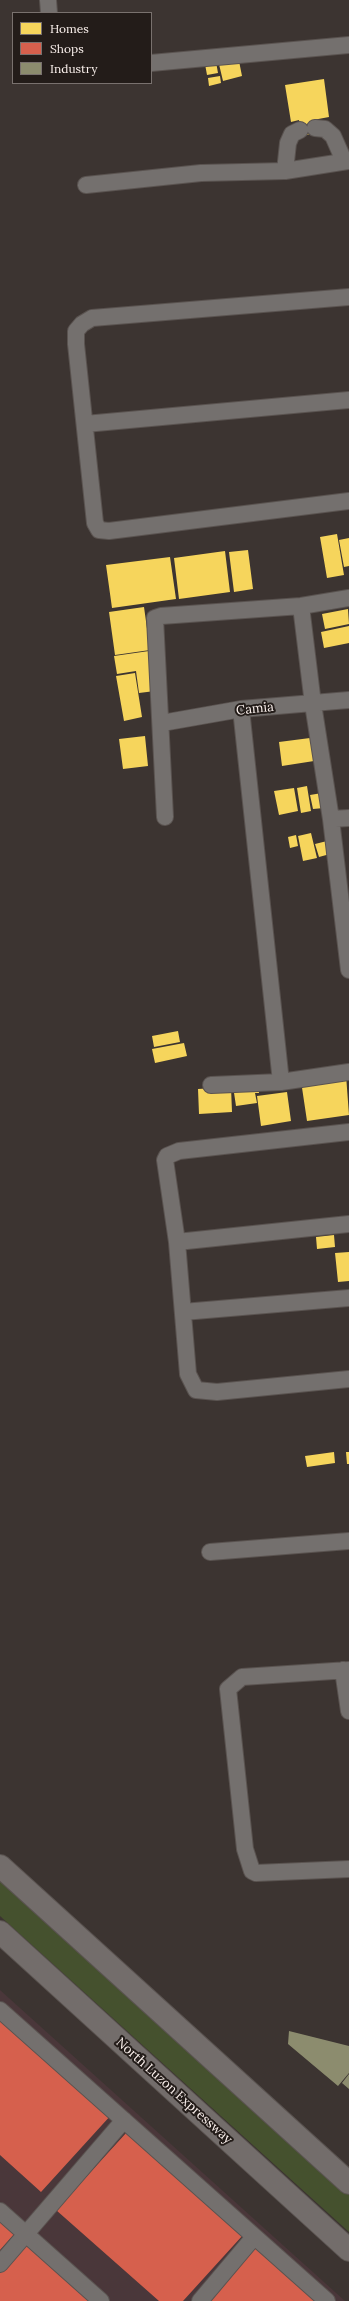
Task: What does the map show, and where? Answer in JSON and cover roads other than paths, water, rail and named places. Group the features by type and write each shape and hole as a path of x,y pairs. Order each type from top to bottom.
{"highway":[{"path":"0,1866 349,2183"},
{"name":"North Luzon Expressway","path":"0,1932 349,2250"}],"street":[{"path":"48,0 49,12"},
{"path":"152,63 349,45"},
{"path":"86,185 201,172 285,171 347,161 333,136 325,128 307,129 292,134 288,143 285,171"},
{"path":"349,297 92,318 82,324 76,331 95,523 99,530 109,532 349,501"},
{"path":"85,424 349,400"},
{"path":"165,817 162,723 156,618 161,616 301,606 349,598"},
{"path":"301,606 313,704 331,819 349,965"},
{"name":"Camia","path":"162,723 241,709 349,700"},
{"path":"241,709 281,1082"},
{"path":"331,819 349,818"},
{"path":"211,1085 281,1082 349,1072"},
{"path":"349,1132 179,1151 167,1156 166,1160 177,1242 188,1374 196,1390 217,1392 349,1379"},
{"path":"177,1242 349,1224"},
{"path":"183,1312 349,1298"},
{"path":"210,1552 349,1541"},
{"path":"349,1711 346,1670 242,1677 228,1689 245,1849 252,1871 256,1873 349,1869"},
{"path":"0,2010 327,2301"},
{"path":"0,2264 124,2120"},
{"path":"0,2211 101,2301"},
{"path":"200,2301 254,2237"}]}
